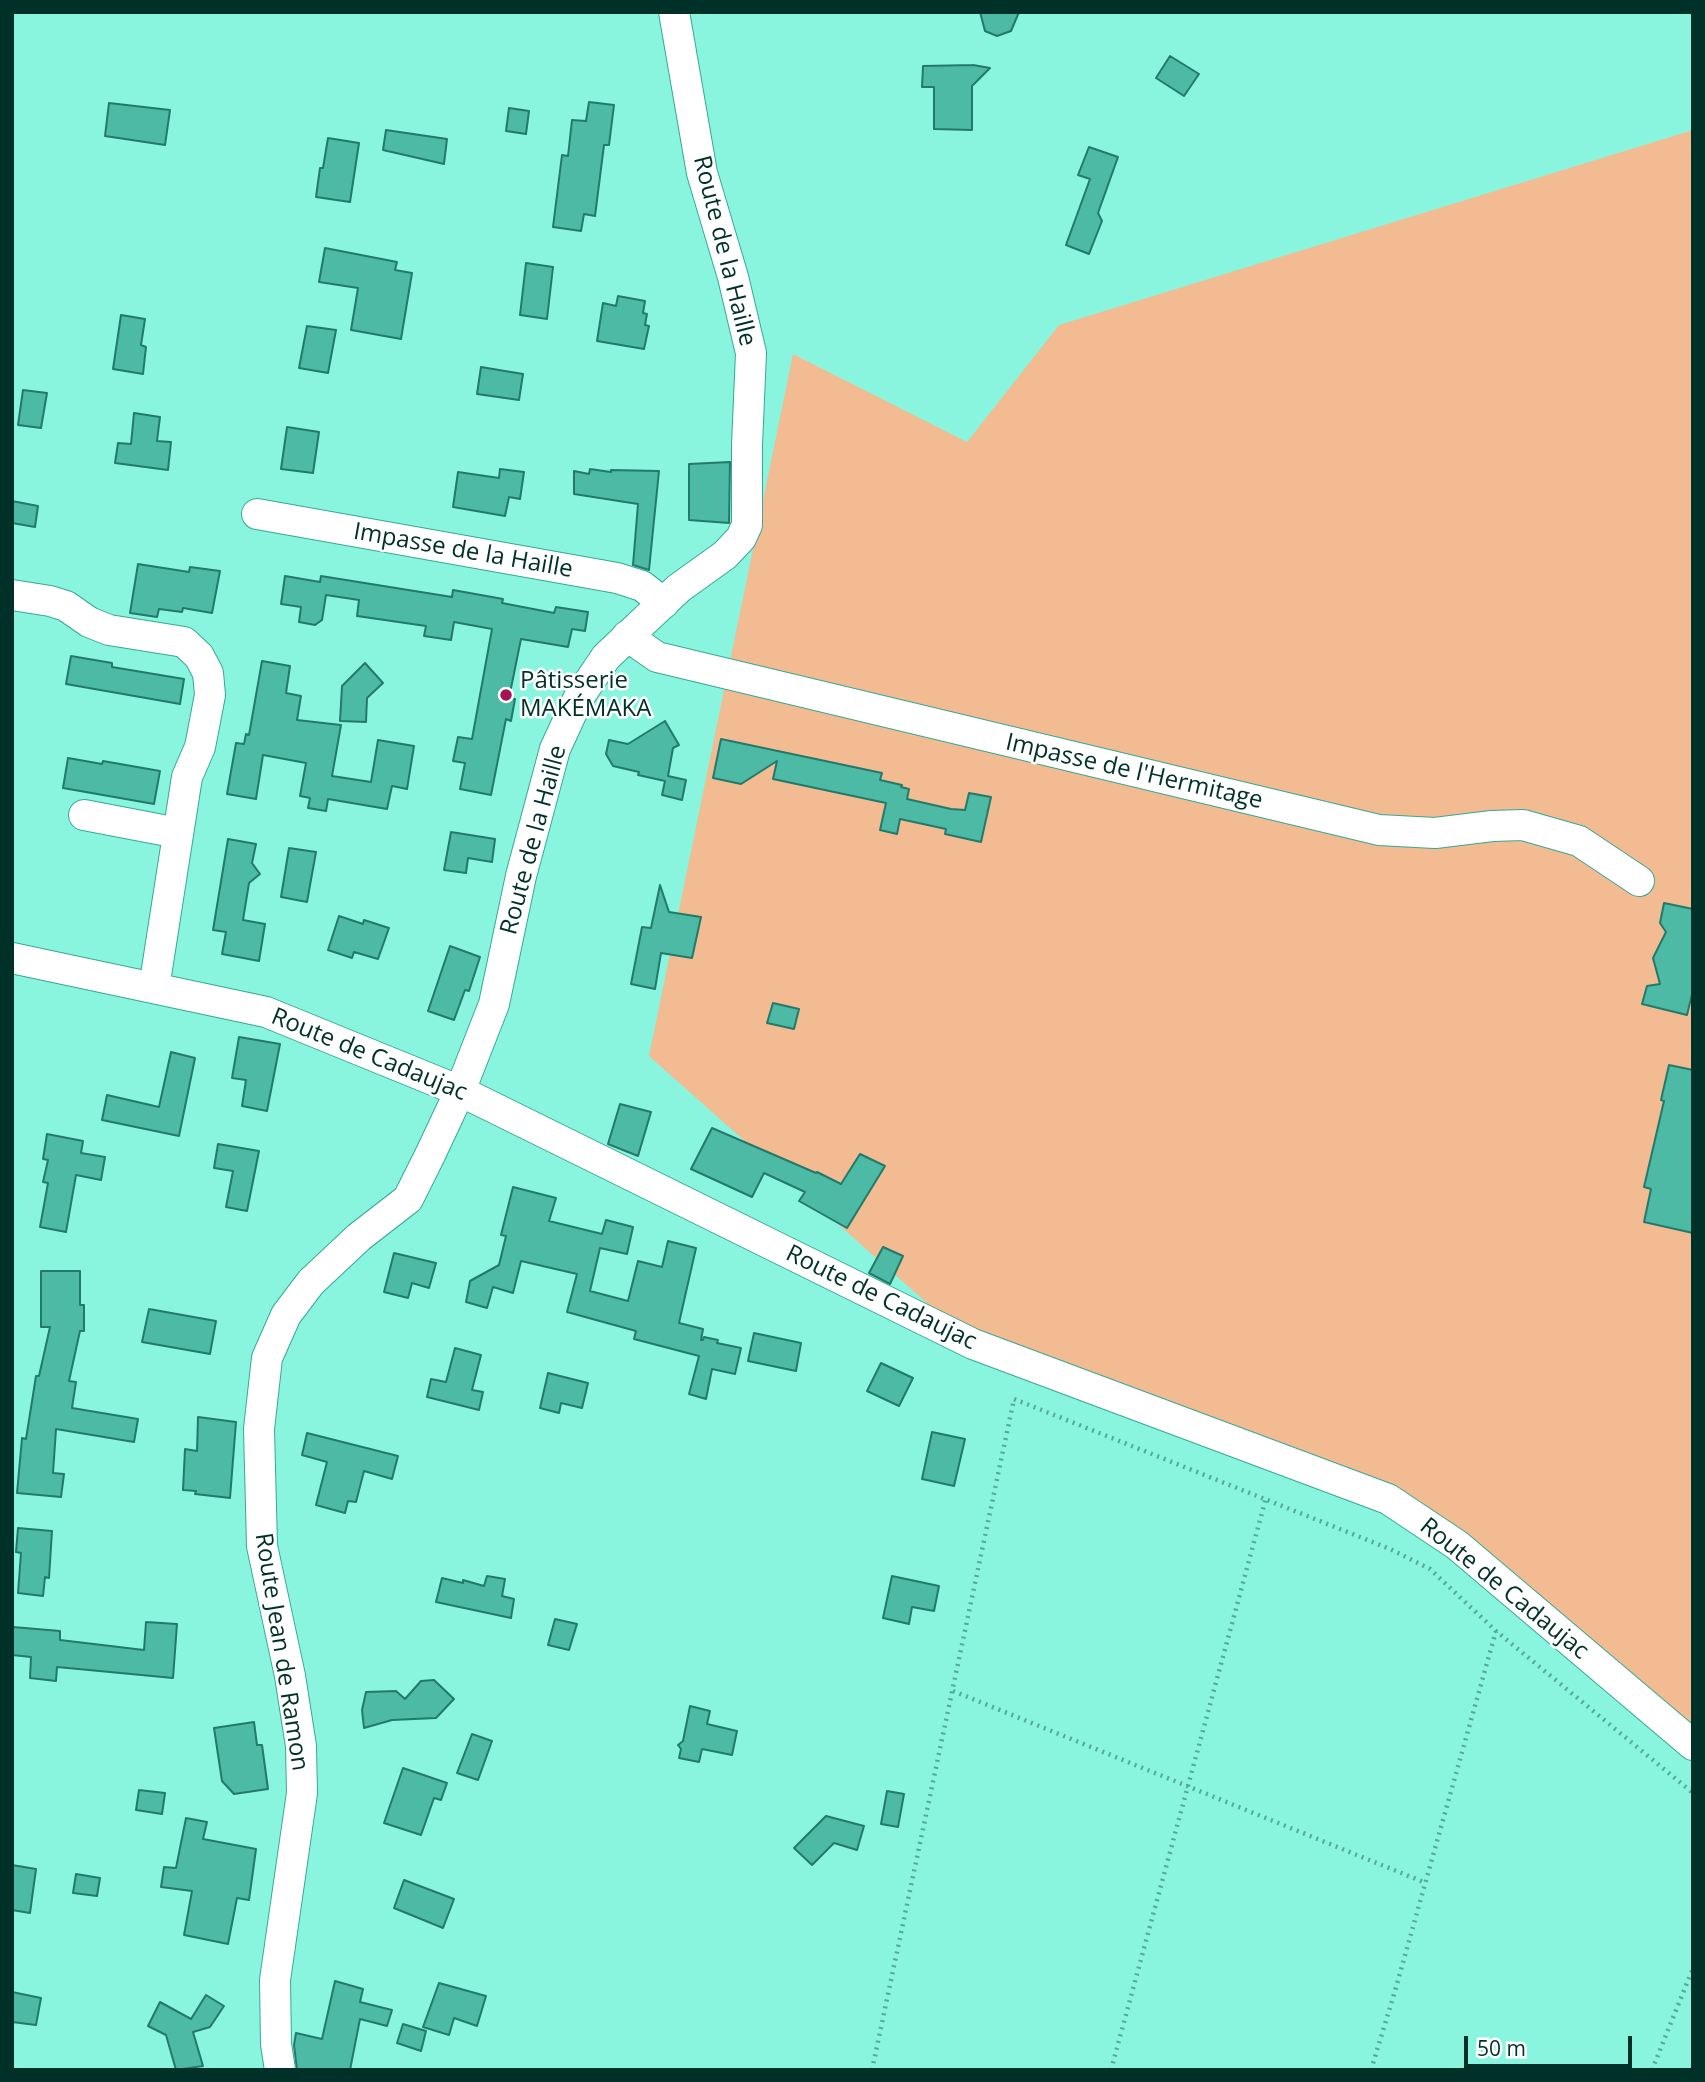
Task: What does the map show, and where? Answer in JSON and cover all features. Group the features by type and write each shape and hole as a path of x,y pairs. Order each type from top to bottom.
{"street":[{"name":"Route de la Haille","path":"460,1091 494,1004 521,876 555,750 579,697 606,657 679,587 725,555 741,538 747,525 751,353 733,277 702,173 674,12"},
{"name":"Impasse de la Haille","path":"257,514 617,578 642,586 664,603"},
{"path":"12,595 65,606 89,622 109,630 184,642 199,656 208,673 210,695 200,747 187,777 154,988"},
{"name":"Impasse de l'Hermitage","path":"627,636 657,657 1379,830 1435,833 1523,825 1579,841 1639,881"},
{"path":"84,815 178,833"},
{"name":"Route de Cadaujac","path":"12,958 266,1012 460,1091 973,1344 1388,1499 1457,1545 1693,1745"},
{"name":"Route Jean de Ramon","path":"280,2070 276,2044 275,1980 302,1793 301,1746 290,1676 262,1546 259,1429 267,1358 286,1315 311,1282 359,1237 408,1199 460,1091"}],"path":[{"path":"872,2070 1014,1399 1266,1498 1390,1549 1430,1569 1496,1631 1693,1793"},
{"path":"1111,2070 1266,1498"},
{"path":"1371,2070 1496,1631"},
{"path":"953,1691 1426,1883"},
{"path":"1651,2070 1693,1968"}],"shaded area":[{"path":"1693,130 1693,1745 1388,1499 973,1344 649,1056 793,354 967,442 1059,325"}],"building":[{"path":"980,12 1019,12 1011,31 997,36 985,31"},
{"path":"1170,56 1199,74 1184,96 1156,78"},
{"path":"973,65 990,68 972,86 972,130 934,129 934,87 922,87 923,66"},
{"path":"589,102 614,105 609,145 604,145 595,216 584,214 581,231 553,227 562,155 568,156 572,120 586,121"},
{"path":"109,103 170,110 165,145 105,136"},
{"path":"509,108 529,111 526,134 506,131"},
{"path":"386,130 447,139 444,164 383,150"},
{"path":"328,138 359,143 350,202 316,197"},
{"path":"1089,147 1118,157 1098,213 1102,221 1089,254 1066,245 1090,179 1078,175"},
{"path":"325,248 397,262 395,270 412,273 401,339 351,330 358,288 319,282"},
{"path":"526,263 553,267 547,319 520,315"},
{"path":"618,296 645,301 643,313 647,314 645,325 649,326 644,349 597,341 603,303 616,306"},
{"path":"121,315 145,319 141,345 146,347 143,374 113,369"},
{"path":"307,326 336,330 328,373 299,368"},
{"path":"481,367 523,374 519,400 477,394"},
{"path":"23,390 47,393 41,428 18,425"},
{"path":"134,413 160,417 157,441 171,442 168,470 115,463 118,443 131,444"},
{"path":"287,427 319,432 313,473 281,469"},
{"path":"730,462 729,523 689,520 689,464"},
{"path":"500,469 524,472 520,499 509,497 505,516 453,507 458,472 499,478"},
{"path":"590,469 611,472 659,471 649,570 633,565 638,504 574,494 574,471 589,474"},
{"path":"12,501 38,506 35,527 12,523"},
{"path":"138,564 189,572 190,567 220,571 212,613 183,608 182,612 159,609 157,617 130,613"},
{"path":"285,576 320,582 321,576 452,597 453,590 503,599 502,603 554,613 556,607 588,612 585,631 572,629 568,647 521,639 509,698 515,699 511,721 506,719 491,795 460,789 465,763 453,761 458,737 472,739 492,629 454,622 451,640 424,636 426,626 357,616 359,600 326,595 322,620 315,625 299,622 301,607 281,604"},
{"path":"71,656 112,663 112,667 184,679 180,704 66,684"},
{"path":"262,661 290,666 286,693 301,696 297,720 341,725 332,776 371,782 378,740 414,746 407,789 392,786 387,809 328,799 326,811 308,808 310,798 300,796 306,763 263,755 256,799 227,794 236,743 244,744 246,734 249,735"},
{"path":"365,663 383,683 367,698 366,722 340,721 342,686"},
{"path":"665,721 679,745 673,748 668,776 686,780 682,800 662,795 665,781 613,766 606,754 609,740 628,744"},
{"path":"721,739 882,773 880,780 909,789 907,799 951,809 965,810 969,793 991,797 981,842 945,834 946,829 900,819 897,834 880,830 886,803 773,779 777,761 741,784 713,778"},
{"path":"68,758 160,771 154,804 63,788"},
{"path":"451,832 495,839 492,862 468,858 466,873 444,870"},
{"path":"228,839 256,844 252,863 260,874 249,883 243,920 265,924 259,961 222,954 226,932 213,930"},
{"path":"289,848 316,852 307,902 281,897"},
{"path":"660,885 669,912 701,917 692,958 661,953 655,989 631,984 642,927 651,928"},
{"path":"1664,903 1693,909 1693,990 1687,1015 1642,1004 1647,986 1660,984 1653,958 1666,932 1660,923"},
{"path":"339,916 363,924 364,920 389,928 378,959 354,952 352,958 328,950"},
{"path":"450,946 480,957 469,991 465,990 454,1020 428,1011"},
{"path":"773,1003 799,1009 794,1029 767,1023"},
{"path":"239,1037 280,1044 267,1111 242,1106 246,1080 232,1078"},
{"path":"171,1052 195,1058 179,1136 102,1120 107,1095 159,1107"},
{"path":"1669,1065 1693,1070 1693,1233 1644,1222 1651,1189 1644,1187 1664,1101 1661,1100"},
{"path":"620,1104 651,1112 638,1156 608,1144"},
{"path":"712,1128 841,1184 860,1154 885,1166 847,1228 799,1201 805,1192 764,1173 752,1197 691,1169"},
{"path":"47,1134 83,1141 81,1153 105,1157 101,1180 76,1175 66,1232 40,1227 48,1183 43,1182 48,1160 43,1159"},
{"path":"218,1144 259,1151 247,1211 226,1207 233,1171 214,1168"},
{"path":"513,1187 556,1198 549,1221 602,1234 606,1220 633,1227 627,1254 600,1248 590,1291 628,1301 638,1261 662,1267 668,1241 696,1248 679,1323 703,1329 701,1340 704,1337 741,1348 735,1374 712,1369 706,1399 689,1394 699,1356 634,1339 636,1331 567,1312 577,1274 521,1261 513,1293 493,1287 487,1308 466,1302 470,1281 499,1265 506,1236 501,1235"},
{"path":"883,1247 903,1256 890,1284 869,1273"},
{"path":"394,1253 436,1263 429,1288 412,1283 408,1298 384,1292"},
{"path":"41,1271 80,1271 80,1305 84,1305 84,1331 80,1331 69,1381 76,1382 72,1408 138,1419 134,1442 56,1429 53,1473 64,1474 61,1497 17,1493 22,1438 26,1439 36,1376 39,1376 50,1327 41,1327"},
{"path":"149,1309 216,1321 210,1354 142,1342"},
{"path":"754,1333 801,1343 796,1371 748,1361"},
{"path":"455,1348 481,1355 472,1390 483,1392 479,1410 427,1397 431,1379 446,1382"},
{"path":"881,1363 913,1378 899,1406 867,1391"},
{"path":"548,1373 588,1383 582,1408 561,1403 559,1413 540,1408"},
{"path":"198,1417 236,1422 230,1498 183,1490 185,1449 197,1451"},
{"path":"932,1432 965,1439 954,1486 922,1479"},
{"path":"307,1433 398,1456 392,1479 364,1471 356,1502 348,1501 345,1513 316,1505 327,1462 302,1455"},
{"path":"18,1528 52,1531 49,1578 45,1577 43,1596 18,1593 21,1553 16,1552"},
{"path":"487,1576 505,1579 502,1596 514,1599 511,1618 436,1602 442,1578 484,1586"},
{"path":"892,1576 939,1586 934,1611 912,1607 909,1624 883,1618"},
{"path":"555,1619 577,1624 569,1650 548,1645"},
{"path":"146,1622 177,1624 173,1678 57,1667 56,1681 30,1678 31,1657 12,1655 13,1627 60,1631 60,1640 144,1650"},
{"path":"434,1680 454,1699 436,1718 392,1720 364,1728 362,1710 366,1692 396,1691 405,1699 421,1681"},
{"path":"690,1706 710,1711 707,1724 737,1731 732,1755 702,1749 699,1762 679,1758 681,1749 678,1745 683,1741"},
{"path":"254,1722 257,1745 262,1745 268,1789 234,1794 222,1781 214,1728"},
{"path":"472,1734 492,1741 478,1780 457,1773"},
{"path":"403,1768 447,1783 441,1800 434,1798 421,1835 384,1823"},
{"path":"139,1790 165,1793 162,1814 136,1810"},
{"path":"887,1791 904,1794 898,1827 881,1824"},
{"path":"826,1816 864,1826 857,1850 834,1843 812,1865 794,1848"},
{"path":"186,1818 207,1822 203,1839 256,1849 249,1900 237,1898 228,1944 184,1935 192,1891 161,1887 164,1867 176,1868"},
{"path":"12,1865 36,1869 30,1913 12,1910"},
{"path":"76,1874 100,1878 97,1896 73,1893"},
{"path":"404,1880 454,1899 443,1928 394,1908"},
{"path":"335,1981 363,1989 360,2002 392,2010 387,2026 360,2019 350,2070 297,2070 294,2045 296,2033 322,2039"},
{"path":"439,1983 486,1996 477,2026 454,2018 449,2035 423,2027"},
{"path":"12,1992 41,1998 36,2025 12,2022"},
{"path":"206,1995 224,2006 210,2027 193,2032 203,2066 176,2070 166,2035 148,2026 160,2002 191,2019"},
{"path":"403,2024 426,2031 421,2051 397,2043"}],"place":[{"name":"Pâtisserie MAKÉMAKA","path":"506,695"}]}
